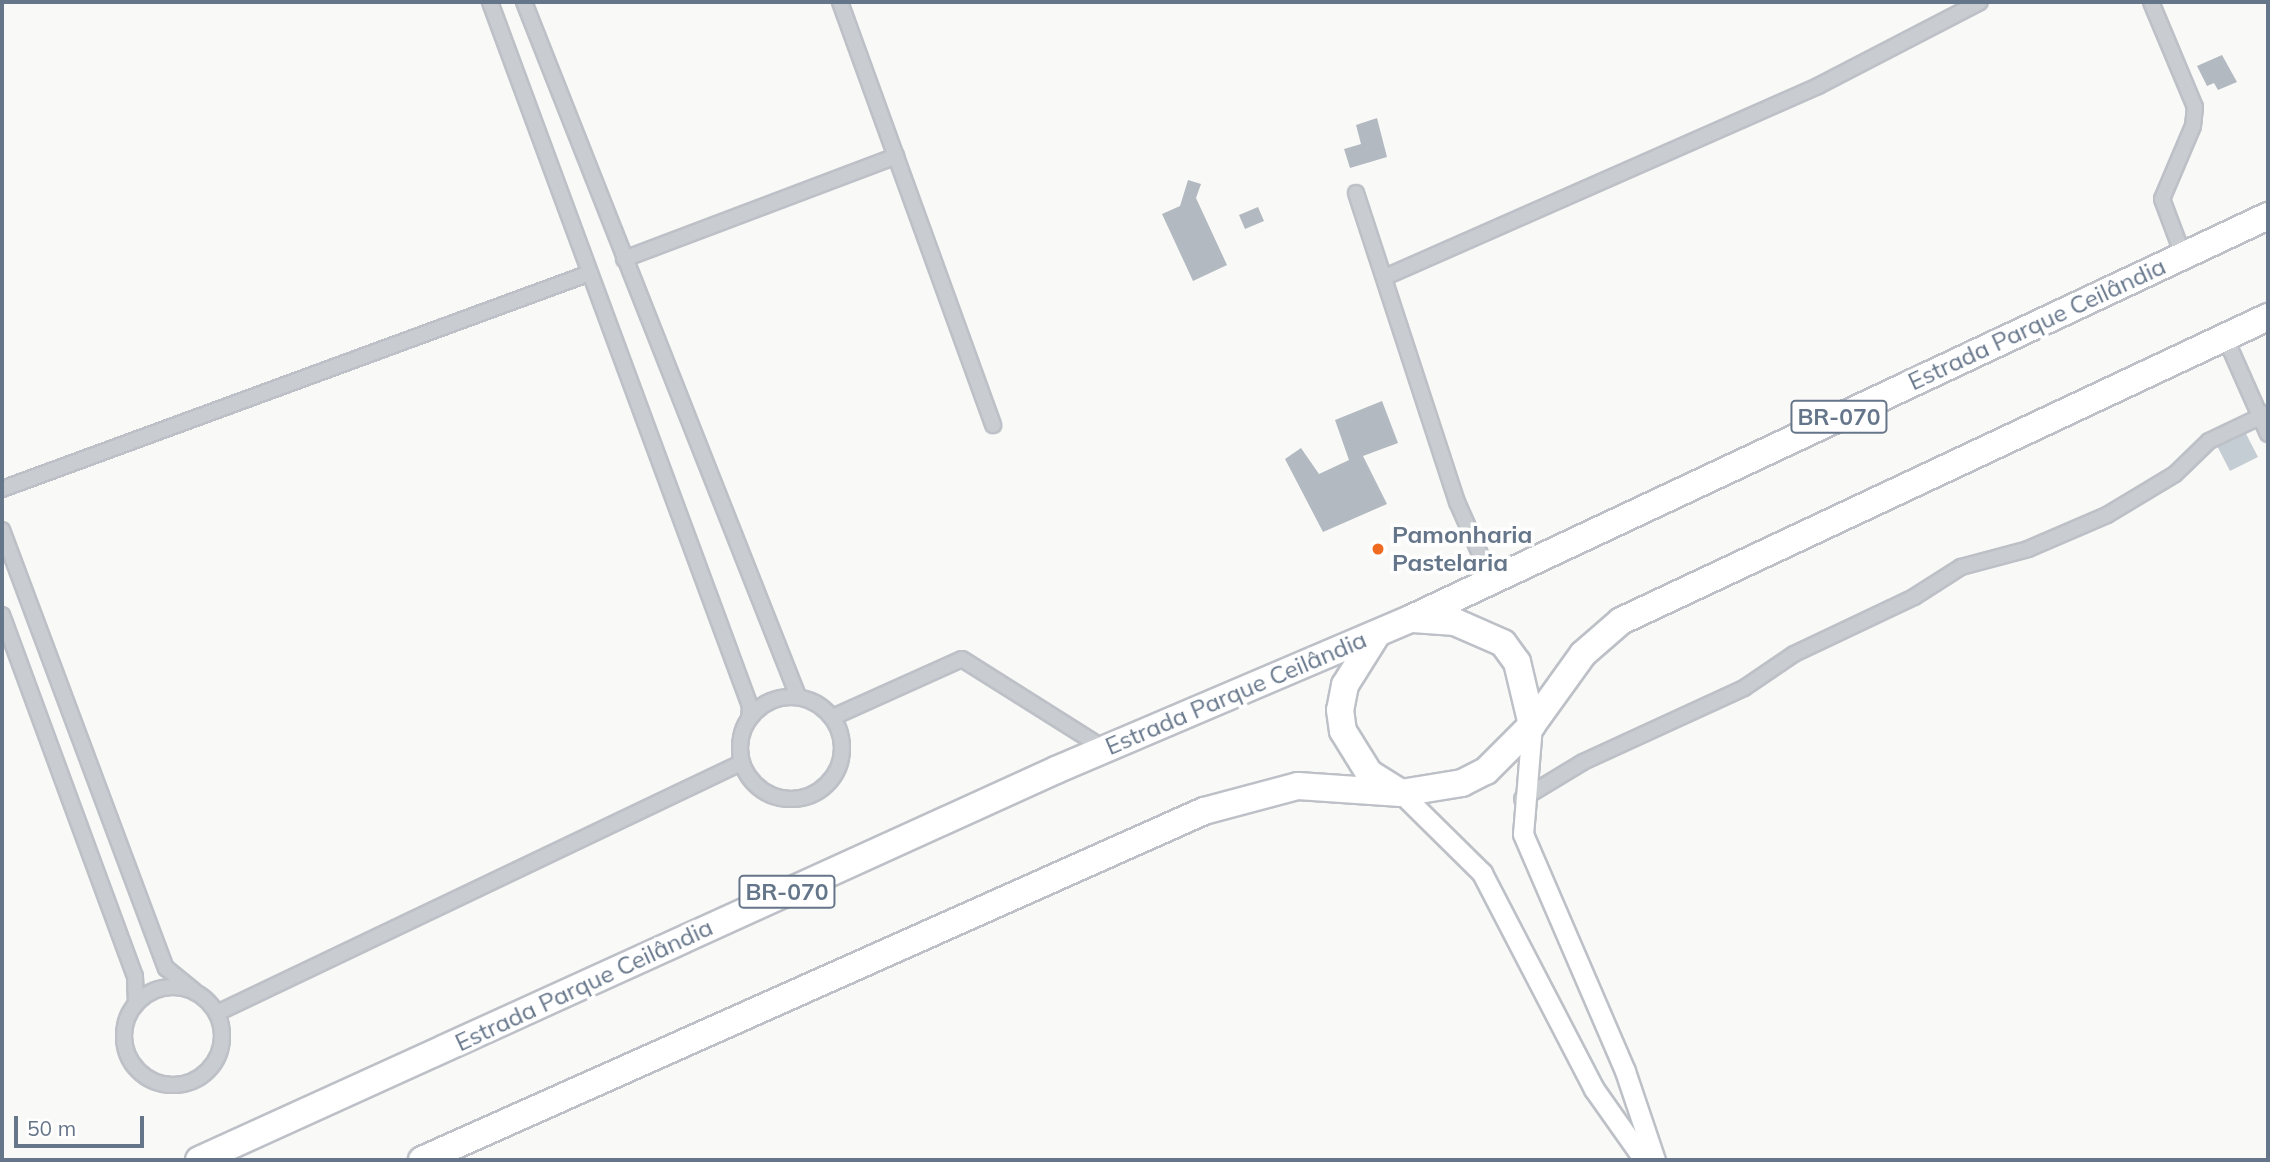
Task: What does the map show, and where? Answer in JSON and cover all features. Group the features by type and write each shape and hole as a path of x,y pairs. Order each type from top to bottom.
{"highway":[{"name":"Estrada Parque Ceilândia","path":"199,1160 1105,749 1410,619 2268,216"},
{"path":"422,1160 1204,811 1298,786 1401,793 1474,777 1532,725 1583,653 1650,604 2268,317"},
{"path":"1410,619 1455,622 1503,643 1517,663 1532,725"},
{"path":"1378,633 1345,685 1343,731 1369,773 1401,793"},
{"path":"243,1160 259,1133"}],"main road":[{"path":"1532,725 1521,800 1535,872 1625,1071 1655,1160"},
{"path":"1401,793 1482,873 1594,1089 1644,1160"}],"street":[{"path":"489,2 750,706 749,719 739,746 741,763 761,790 785,799 810,796 824,788 842,759 832,718 798,696 524,2"},
{"path":"840,2 993,425"},
{"path":"1385,277 1818,86 1980,2"},
{"path":"2151,2 2195,107 2193,126 2162,199 2183,255"},
{"path":"624,259 896,156"},
{"path":"1356,193 1457,502 1492,580"},
{"path":"2,489 590,273"},
{"path":"2225,337 2264,415 2268,434"},
{"path":"1521,800 1583,762 1744,688 1794,654 1914,597 1961,567 2028,549 2107,515 2175,474 2209,441 2264,415"},
{"path":"2,530 166,968 217,1013 222,1045 216,1060 197,1078 173,1085 142,1074 131,1062 124,1031 136,1003 135,976 2,615"},
{"path":"832,718 962,659 1105,749"},
{"path":"749,719 765,703 798,696"},
{"path":"217,1013 741,763"},
{"path":"136,1003 163,987 194,991"}],"shaded area":[{"path":"2242,426 2258,457 2230,471 2214,440"}],"building":[{"path":"2222,55 2237,82 2218,90 2214,83 2207,86 2197,66"},
{"path":"1377,118 1387,157 1350,168 1344,149 1361,144 1356,125"},
{"path":"1188,180 1201,184 1196,198 1227,265 1193,281 1162,214 1180,206"},
{"path":"1258,207 1264,221 1245,229 1239,215"},
{"path":"1382,401 1398,443 1363,456 1387,504 1323,532 1285,459 1301,448 1319,474 1349,460 1335,420"}],"place":[{"name":"Pamonharia Pastelaria","path":"1378,549"}]}
